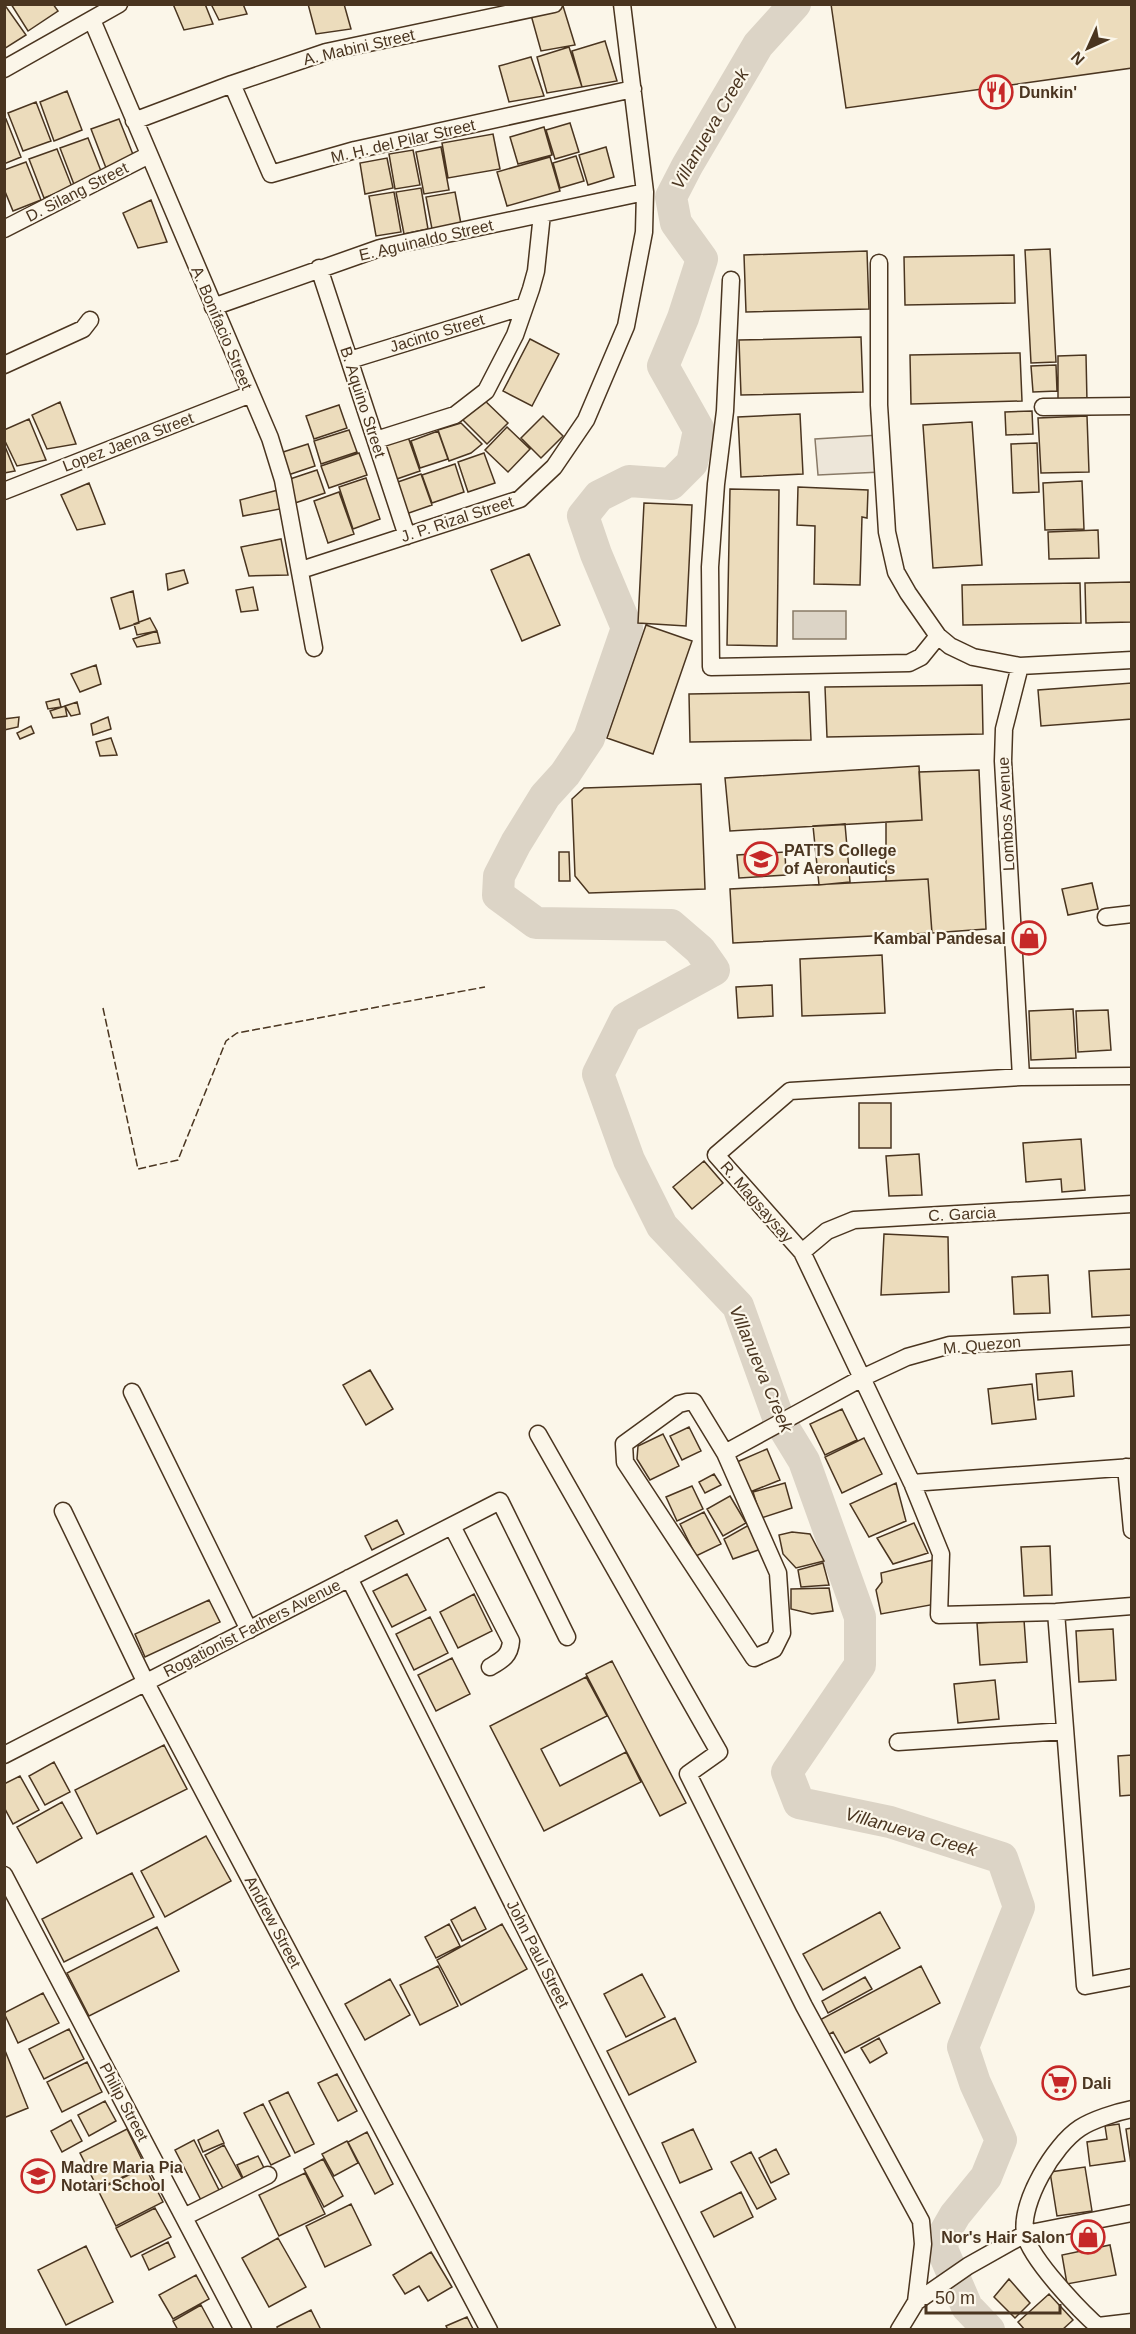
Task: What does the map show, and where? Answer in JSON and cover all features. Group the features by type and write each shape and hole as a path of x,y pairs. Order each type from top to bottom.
{"street":[{"path":"4,69 119,4"},
{"name":"A. Mabini Street","path":"135,121 232,84 326,52 554,4"},
{"name":"J. P. Rizal Street","path":"301,570 520,499 555,466 586,420 626,326 644,232 645,192 622,4"},
{"name":"A. Bonifacio Street","path":"92,20 270,438 283,480 314,648"},
{"name":"M. H. del Pilar Street","path":"232,84 271,174 355,150 633,89"},
{"name":"D. Silang Street","path":"4,229 149,155"},
{"name":"E. Aguinaldo Street","path":"213,306 319,267 380,248 645,192"},
{"path":"376,440 455,415 486,391 515,335 536,272 542,214"},
{"path":"879,263 881,323 879,405 887,532 896,572 924,618 938,636 950,646 973,657 1020,666 1131,660"},
{"name":"B. Aquino Street","path":"319,267 407,536"},
{"path":"731,280 725,411 716,484 710,567 711,667 909,663 921,657 938,636"},
{"name":"Jacinto Street","path":"350,360 525,306"},
{"path":"4,365 83,329 90,320"},
{"name":"Lopez Jaena Street","path":"4,491 251,394"},
{"path":"1043,407 1131,406"},
{"name":"Lombos Avenue","path":"1020,666 1004,729 1002,761 1021,1077"},
{"path":"1106,917 1131,914"},
{"name":"R. Magsaysay","path":"1056,1612 939,1615 941,1554 912,1483 802,1252 716,1155 790,1091 1021,1077 1131,1076"},
{"name":"C. Garcia","path":"802,1252 827,1231 854,1220 1131,1203"},
{"name":"M. Quezon","path":"725,1453 808,1406 907,1357 950,1345 1131,1336"},
{"path":"132,1392 249,1630"},
{"path":"687,1402 694,1402 725,1453 778,1573 782,1634 774,1648 754,1659 625,1462 623,1453 624,1444 680,1404 687,1402"},
{"path":"538,1434 719,1752 688,1774 804,2007 921,2221 923,2244 916,2302"},
{"path":"912,1483 1129,1467 1131,1530"},
{"name":"Rogationist Fathers Avenue","path":"4,1755 500,1501 567,1637"},
{"name":"Andrew Street","path":"63,1511 147,1683 489,2330"},
{"path":"452,1526 511,1641 511,1651 504,1659 490,1667"},
{"name":"John Paul Street","path":"349,1578 727,2330"},
{"path":"1131,1606 1056,1612 1086,1986 1131,1977"},
{"path":"898,1742 1065,1731"},
{"name":"Philip Street","path":"4,1875 243,2330"},
{"path":"1131,2109 1080,2127 1057,2150 1035,2182 1025,2234 1039,2261 1055,2283 1100,2328 1131,2322"},
{"path":"184,2217 268,2175"},
{"path":"899,2330 916,2302 968,2266 1025,2234 1131,2213"}],"shaded area":[{"path":"879,435 881,472 818,475 815,439"},
{"path":"793,611 846,611 846,639 793,639"}],"building":[{"path":"4,4 26,35 4,49"},
{"path":"11,4 53,4 58,11 28,31"},
{"path":"173,4 205,4 213,24 184,30"},
{"path":"211,4 243,4 247,14 219,20"},
{"path":"308,4 344,4 351,29 316,34"},
{"path":"831,4 1132,4 1132,68 846,108"},
{"path":"563,6 575,45 541,51 531,15"},
{"path":"605,41 617,81 582,87 572,51"},
{"path":"569,47 582,87 547,93 537,57"},
{"path":"531,57 544,96 509,102 499,66"},
{"path":"67,91 82,130 54,141 40,102"},
{"path":"36,102 51,141 23,151 8,113"},
{"path":"6,119 21,157 4,164 4,120"},
{"path":"119,119 134,157 106,168 91,129"},
{"path":"570,123 579,152 555,159 546,130"},
{"path":"544,127 552,155 518,164 510,137"},
{"path":"493,134 500,169 448,178 442,143"},
{"path":"88,138 103,176 75,187 60,148"},
{"path":"441,147 449,190 424,194 416,152"},
{"path":"606,147 614,177 588,185 579,155"},
{"path":"57,149 72,187 44,198 29,159"},
{"path":"413,150 420,185 395,189 389,154"},
{"path":"576,156 584,181 560,188 553,163"},
{"path":"550,157 560,191 507,206 497,172"},
{"path":"387,158 393,188 365,194 360,163"},
{"path":"26,162 41,200 13,211 4,189 4,170"},
{"path":"421,188 428,229 404,234 396,192"},
{"path":"394,192 401,232 376,236 369,196"},
{"path":"455,192 461,224 432,229 426,197"},
{"path":"151,200 167,242 138,248 123,213"},
{"path":"1050,249 1056,362 1031,363 1025,250"},
{"path":"867,251 869,309 746,312 744,255"},
{"path":"1014,255 1015,303 905,305 904,257"},
{"path":"861,337 863,392 741,395 739,340"},
{"path":"530,339 559,354 532,406 503,391"},
{"path":"1020,353 1022,401 911,404 910,355"},
{"path":"1086,355 1087,402 1058,402 1058,356"},
{"path":"1056,365 1057,391 1033,392 1031,366"},
{"path":"481,397 508,423 487,444 461,418"},
{"path":"60,402 76,444 47,449 32,415"},
{"path":"339,405 347,428 314,439 306,416"},
{"path":"1032,411 1033,434 1006,435 1005,412"},
{"path":"800,414 803,474 741,477 738,417"},
{"path":"543,416 563,436 541,458 521,438"},
{"path":"1087,416 1089,472 1041,473 1038,418"},
{"path":"29,419 46,460 17,466 4,439 4,430"},
{"path":"972,422 982,565 933,568 923,425"},
{"path":"461,423 482,444 471,453 449,461 438,430"},
{"path":"507,427 530,449 508,472 485,450"},
{"path":"349,430 357,452 321,464 314,441"},
{"path":"438,431 448,459 420,468 411,441"},
{"path":"407,434 420,471 391,481 378,444"},
{"path":"1037,443 1039,492 1013,493 1011,444"},
{"path":"4,444 15,471 4,473"},
{"path":"308,444 315,466 288,475 280,453"},
{"path":"359,453 367,475 329,488 321,466"},
{"path":"484,453 495,483 468,492 458,462"},
{"path":"455,464 464,492 432,503 422,475"},
{"path":"317,470 325,493 295,503 287,480"},
{"path":"421,474 432,505 403,515 392,484"},
{"path":"366,478 380,519 353,529 339,487"},
{"path":"1082,481 1084,529 1045,530 1043,483"},
{"path":"89,483 105,524 77,530 61,495"},
{"path":"798,487 868,490 867,518 862,517 860,585 814,584 815,526 797,525"},
{"path":"282,489 285,508 243,516 240,500"},
{"path":"730,489 779,490 777,646 727,645"},
{"path":"339,492 354,534 328,543 314,501"},
{"path":"644,503 692,505 686,626 638,623"},
{"path":"1098,530 1099,558 1049,559 1048,532"},
{"path":"281,539 288,575 249,576 241,547"},
{"path":"529,554 560,625 522,641 491,570"},
{"path":"184,570 188,583 168,590 166,574"},
{"path":"1132,582 1132,622 1086,623 1085,583"},
{"path":"1080,583 1081,623 963,625 962,585"},
{"path":"253,587 258,610 241,612 236,590"},
{"path":"133,591 139,623 120,629 111,598"},
{"path":"150,618 157,631 137,635 134,624"},
{"path":"646,625 692,641 653,754 607,738"},
{"path":"157,631 160,643 137,647 133,639"},
{"path":"96,665 101,684 80,692 71,674"},
{"path":"1132,683 1132,719 1041,726 1038,690"},
{"path":"982,685 983,734 827,737 825,687"},
{"path":"809,692 811,740 690,742 689,694"},
{"path":"59,699 61,707 48,709 46,702"},
{"path":"77,702 80,714 71,716 65,706"},
{"path":"65,706 67,716 53,718 50,711"},
{"path":"19,717 18,727 4,730 4,719"},
{"path":"108,717 111,729 93,735 91,724"},
{"path":"31,726 34,733 20,739 17,733"},
{"path":"111,738 117,755 100,756 96,742"},
{"path":"919,766 922,820 730,831 725,778"},
{"path":"979,770 986,929 932,933 928,879 886,881 886,822 922,820 919,772"},
{"path":"701,784 705,889 589,893 575,876 572,799 584,788"},
{"path":"845,824 850,882 819,885 813,826"},
{"path":"559,852 569,852 570,881 559,881"},
{"path":"785,852 786,875 739,878 737,855"},
{"path":"928,879 932,933 733,943 730,889"},
{"path":"1092,883 1098,909 1068,915 1062,889"},
{"path":"882,955 885,1013 802,1016 800,959"},
{"path":"772,985 773,1016 738,1018 736,987"},
{"path":"1073,1009 1076,1058 1031,1060 1029,1011"},
{"path":"1108,1010 1111,1050 1078,1052 1076,1011"},
{"path":"859,1103 891,1103 891,1148 859,1148"},
{"path":"1081,1139 1085,1190 1062,1192 1061,1179 1026,1182 1023,1143"},
{"path":"919,1154 922,1195 889,1196 886,1156"},
{"path":"704,1161 723,1183 692,1209 673,1187"},
{"path":"884,1234 948,1237 949,1292 881,1295"},
{"path":"1132,1269 1132,1315 1092,1317 1089,1271"},
{"path":"1048,1275 1050,1313 1014,1314 1012,1277"},
{"path":"370,1370 393,1409 366,1425 343,1385"},
{"path":"1072,1371 1074,1396 1038,1400 1036,1374"},
{"path":"1032,1384 1036,1419 992,1424 988,1389"},
{"path":"842,1409 857,1440 825,1455 810,1424"},
{"path":"689,1427 701,1451 682,1460 670,1436"},
{"path":"663,1434 679,1466 650,1480 637,1459 638,1446"},
{"path":"864,1438 882,1474 842,1493 825,1457"},
{"path":"767,1449 780,1480 750,1492 737,1462"},
{"path":"714,1474 721,1485 705,1493 699,1482"},
{"path":"785,1483 792,1508 761,1518 753,1492"},
{"path":"896,1483 906,1521 869,1537 850,1504"},
{"path":"692,1486 703,1509 677,1521 666,1497"},
{"path":"730,1496 746,1523 723,1536 707,1509"},
{"path":"704,1512 721,1544 696,1556 680,1524"},
{"path":"397,1520 404,1534 372,1550 365,1536"},
{"path":"914,1523 928,1553 893,1564 877,1538"},
{"path":"749,1525 761,1549 733,1559 724,1539"},
{"path":"792,1532 810,1534 824,1561 796,1568 783,1554 779,1535"},
{"path":"1050,1546 1052,1595 1024,1596 1021,1547"},
{"path":"933,1560 936,1604 881,1614 876,1590 882,1582 881,1573"},
{"path":"823,1563 829,1585 801,1587 798,1570"},
{"path":"407,1574 426,1610 392,1627 373,1591"},
{"path":"829,1588 833,1611 812,1614 791,1609 791,1589"},
{"path":"474,1594 492,1631 458,1648 440,1612"},
{"path":"209,1600 220,1622 145,1657 135,1634"},
{"path":"430,1617 448,1653 414,1670 396,1634"},
{"path":"1024,1620 1027,1662 980,1665 977,1623"},
{"path":"1113,1629 1116,1680 1079,1682 1076,1631"},
{"path":"452,1658 470,1694 436,1711 418,1675"},
{"path":"612,1661 686,1803 660,1816 586,1674"},
{"path":"586,1677 607,1716 541,1749 560,1786 626,1752 641,1782 544,1831 490,1726"},
{"path":"995,1680 999,1719 958,1723 954,1684"},
{"path":"164,1745 187,1789 97,1834 75,1790"},
{"path":"1132,1755 1132,1795 1120,1796 1118,1756"},
{"path":"54,1762 70,1792 45,1805 29,1776"},
{"path":"20,1776 39,1810 13,1824 4,1807 4,1784"},
{"path":"62,1802 82,1838 37,1863 17,1827"},
{"path":"206,1836 231,1881 165,1917 141,1871"},
{"path":"132,1873 154,1917 64,1962 42,1919"},
{"path":"475,1907 486,1929 462,1941 451,1920"},
{"path":"880,1912 900,1948 823,1990 803,1954"},
{"path":"449,1924 460,1946 436,1958 425,1937"},
{"path":"502,1924 527,1969 461,2005 437,1960"},
{"path":"157,1927 179,1971 89,2016 67,1973"},
{"path":"438,1966 458,2006 420,2025 400,1985"},
{"path":"921,1966 940,2003 845,2053 833,2032 824,2037 816,2022"},
{"path":"642,1974 665,2017 626,2037 604,1994"},
{"path":"865,1977 872,1989 828,2013 822,2001"},
{"path":"390,1979 410,2015 365,2040 345,2004"},
{"path":"43,1993 59,2023 18,2043 4,2013"},
{"path":"675,2018 696,2062 629,2095 607,2051"},
{"path":"69,2029 84,2059 44,2079 29,2049"},
{"path":"879,2038 887,2053 870,2063 861,2048"},
{"path":"4,2048 28,2108 6,2117 4,2114"},
{"path":"87,2062 102,2092 62,2112 47,2082"},
{"path":"337,2074 357,2111 338,2121 318,2083"},
{"path":"288,2092 314,2144 295,2153 269,2101"},
{"path":"105,2101 116,2121 89,2136 78,2115"},
{"path":"263,2104 290,2156 271,2165 244,2113"},
{"path":"71,2120 82,2141 62,2152 51,2131"},
{"path":"1119,2124 1125,2161 1090,2166 1087,2142 1107,2139 1105,2126"},
{"path":"1132,2128 1132,2164 1131,2164 1126,2129"},
{"path":"127,2129 145,2166 98,2189 80,2153"},
{"path":"693,2129 712,2169 680,2183 662,2143"},
{"path":"218,2130 224,2143 203,2152 198,2140"},
{"path":"367,2132 393,2184 375,2194 348,2142"},
{"path":"194,2140 220,2192 202,2202 175,2150"},
{"path":"347,2141 358,2163 334,2176 322,2154"},
{"path":"224,2145 243,2180 224,2190 205,2155"},
{"path":"776,2149 789,2174 771,2183 759,2158"},
{"path":"751,2152 776,2199 757,2209 731,2162"},
{"path":"258,2156 264,2168 243,2178 237,2165"},
{"path":"323,2159 343,2196 324,2207 304,2169"},
{"path":"145,2167 163,2202 116,2226 98,2190"},
{"path":"1085,2167 1092,2211 1057,2216 1050,2172"},
{"path":"305,2173 325,2214 279,2236 259,2195"},
{"path":"741,2192 753,2217 714,2237 701,2212"},
{"path":"351,2204 371,2245 325,2267 306,2226"},
{"path":"155,2208 171,2237 131,2257 116,2228"},
{"path":"278,2238 306,2287 269,2307 242,2258"},
{"path":"168,2242 175,2257 149,2270 142,2255"},
{"path":"1110,2245 1116,2275 1067,2284 1062,2255"},
{"path":"86,2246 113,2302 66,2325 38,2270"},
{"path":"431,2252 452,2287 428,2301 419,2286 405,2294 393,2275"},
{"path":"196,2275 209,2299 173,2319 159,2295"},
{"path":"1009,2279 1030,2303 1015,2318 994,2297"},
{"path":"1049,2294 1073,2320 1062,2330 1025,2330 1018,2322"},
{"path":"201,2305 214,2329 178,2330 173,2321"},
{"path":"311,2310 321,2330 278,2330 277,2327"},
{"path":"467,2317 473,2329 448,2330 446,2326"}],"waterway":[{"name":"Villanueva Creek","path":"795,4 758,45 671,197 676,223 702,259 683,318 663,366 699,430 692,463 671,484 629,481 599,496 583,516 627,628 589,738 565,774 545,796 516,843 499,876 498,895 536,923 671,925 700,950 714,970 626,1018 598,1074 629,1160 662,1226 738,1306 779,1420 804,1461 860,1617 860,1665 787,1772 799,1803 890,1822 1002,1858 1019,1907 963,2047 975,2083 1001,2140 986,2177 955,2215 944,2234 942,2249 967,2307 989,2330"}],"fence":[{"path":"103,1008 138,1169 178,1160 226,1041 237,1033 485,987"}],"place":[{"name":"Dunkin'","path":"996,92"},
{"name":"PATTS College of Aeronautics","path":"761,859"},
{"name":"Kambal Pandesal","path":"1029,938"},
{"name":"Dali","path":"1059,2083"},
{"name":"Madre Maria Pia Notari School","path":"38,2176"},
{"name":"Nor's Hair Salon","path":"1088,2237"}]}
